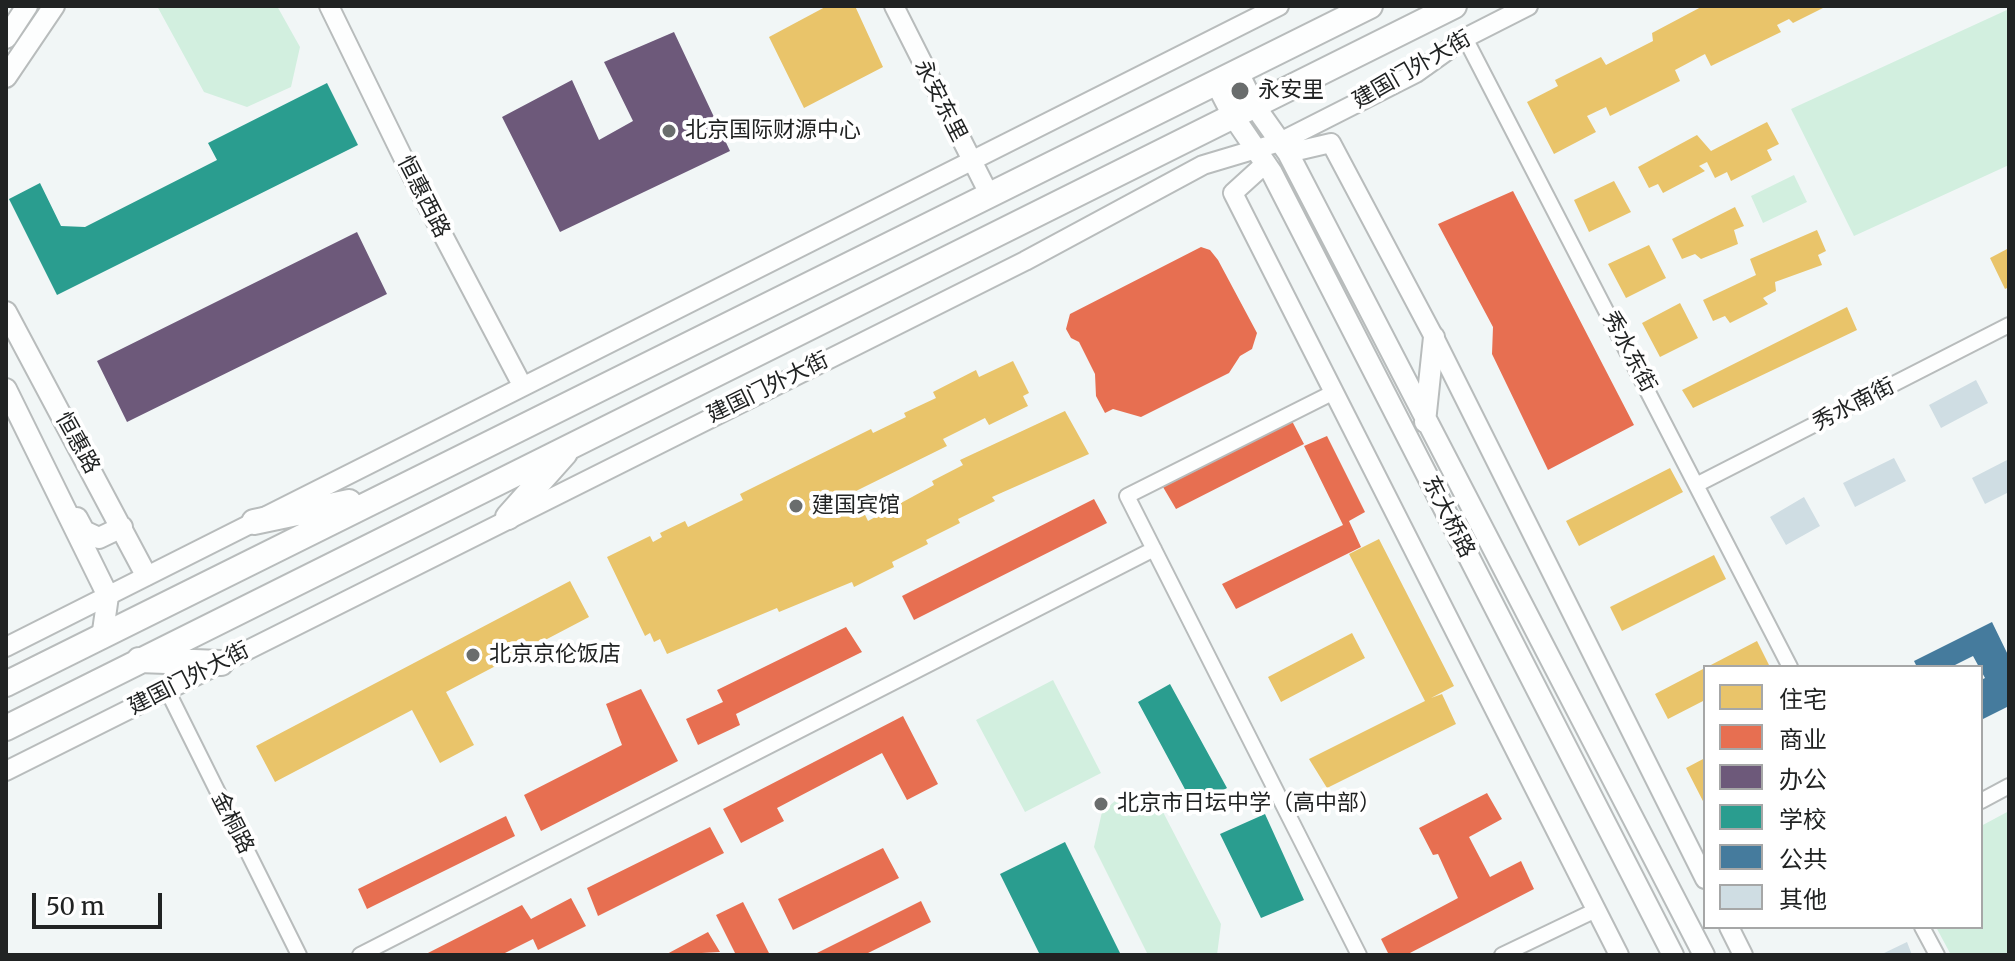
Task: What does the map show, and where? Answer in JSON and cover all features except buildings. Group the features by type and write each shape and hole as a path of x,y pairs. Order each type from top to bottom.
{"highway":[{"path":"6,684 1370,6"},
{"name":"建国门外大街","path":"6,728 574,442 1454,6"},
{"path":"508,517 574,442"},
{"path":"254,522 383,495"},
{"path":"137,660 221,663"}],"main road":[{"path":"6,38 27,6"},
{"path":"6,77 54,6"},
{"path":"1238,72 1244,111"},
{"name":"东大桥路","path":"1216,83 1284,147 1704,955"},
{"name":"东大桥路","path":"1244,111 1261,156 1673,955"},
{"name":"恒惠路","path":"6,312 146,575"},
{"path":"1425,422 1434,337"},
{"path":"8,394 55,472 84,531 99,538 122,527"},
{"name":"恒惠路","path":"8,394 108,596"},
{"path":"102,638 108,596"}],"street":[{"name":"恒惠西路","path":"329,6 415,182 522,385"},
{"name":"永安东里","path":"894,6 989,194"},
{"path":"6,647 1279,6"},
{"name":"建国门外大街","path":"6,771 508,517 1025,261 1203,165 1261,156 1284,147 1416,73 1465,38 1528,6"},
{"name":"秀水东街","path":"1465,38 1789,665"},
{"path":"1284,147 1331,143 1434,337 1703,875"},
{"path":"1261,156 1233,193 1619,955"},
{"name":"秀水南街","path":"1698,484 2009,325"},
{"path":"1334,392 1127,496 1359,955"},
{"path":"360,955 1154,549"},
{"name":"金桐路","path":"167,690 299,955"},
{"path":"1983,800 2009,786"},
{"path":"1502,955 1596,910"},
{"path":"1730,929 1743,955"},
{"path":"1923,929 1937,955"}],"green space":[{"path":"157,6 277,6 300,47 291,87 247,107 204,92"},
{"path":"2009,9 2009,165 1854,236 1791,109"},
{"path":"1794,175 1807,202 1763,223 1751,196"},
{"path":"1053,680 1101,773 1025,812 976,720"},
{"path":"1142,797 1163,812 1221,924 1217,955 1148,955 1094,847 1102,812 1115,801"},
{"path":"2009,811 2009,955 1951,955 1937,929 1983,929 1983,825"}],"place":[{"name":"永安里","path":"1240,91"},
{"name":"北京国际财源中心","path":"669,131"},
{"name":"建国宾馆","path":"796,506"},
{"name":"北京京伦饭店","path":"473,655"},
{"name":"北京市日坛中学（高中部）","path":"1101,804"}]}
